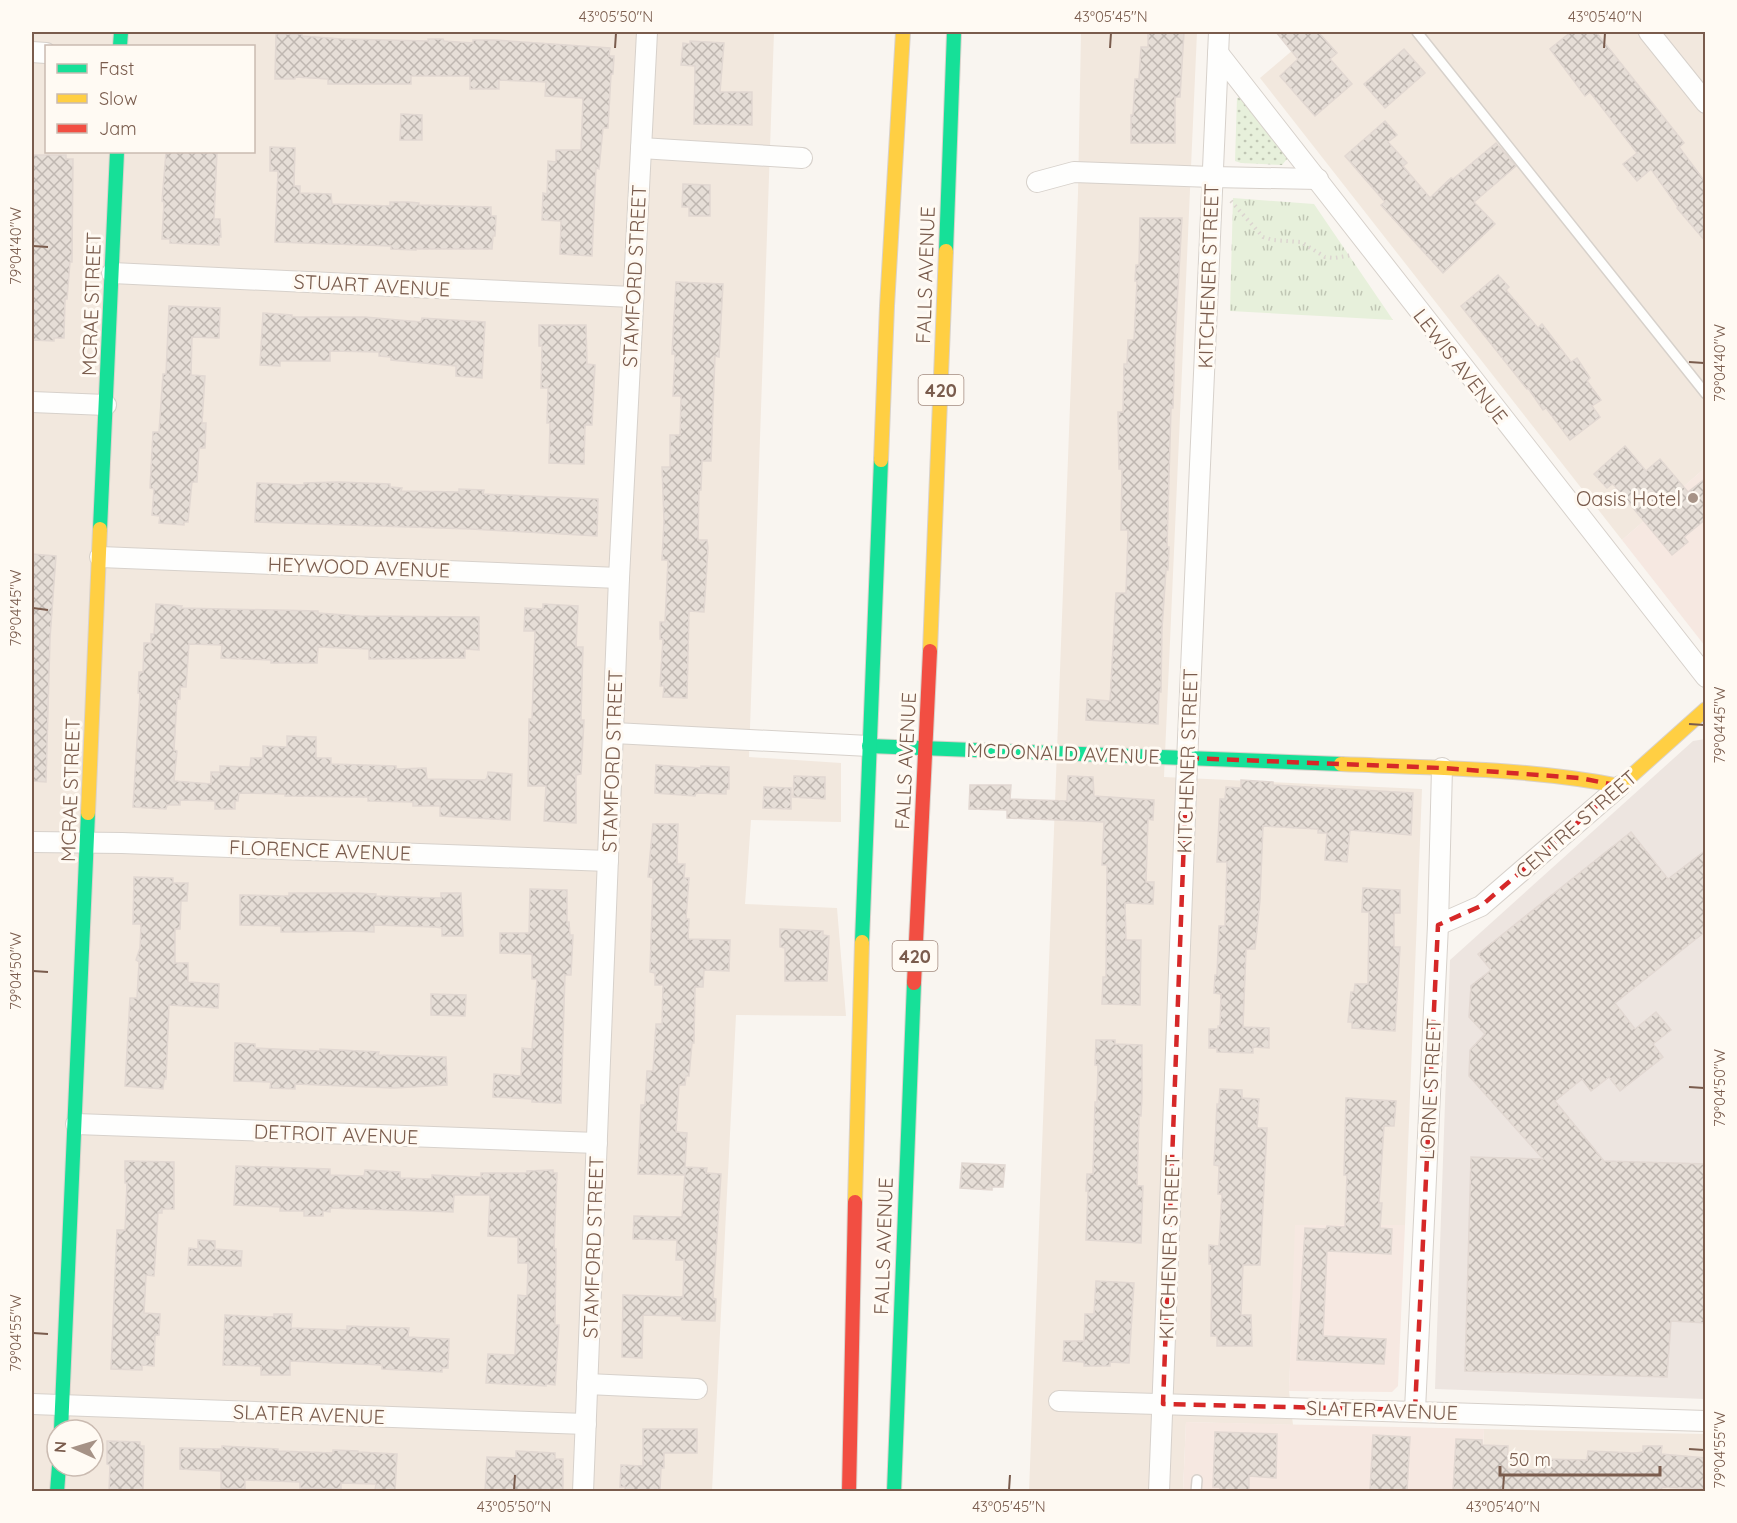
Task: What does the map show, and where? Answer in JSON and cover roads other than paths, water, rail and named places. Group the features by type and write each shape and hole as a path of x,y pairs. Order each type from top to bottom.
{"main road":[{"name":"FALLS AVENUE","path":"849,1491 860,998 869,746 887,318 903,32"},
{"name":"FALLS AVENUE","path":"894,1491 924,748 932,617 954,32"},
{"name":"MCRAE STREET","path":"62,1418 117,153"},
{"name":"CENTRE STREET","path":"1620,786 1706,709"},
{"name":"MCDONALD AVENUE","path":"869,746 1442,768 1580,778 1620,786"},
{"path":"853,1332 860,1491"}],"street":[{"name":"STAMFORD STREET","path":"584,1491 619,578 647,32"},
{"name":"KITCHENER STREET","path":"1159,1491 1187,758 1219,32"},
{"path":"1649,32 1706,103"},
{"name":"LEWIS AVENUE","path":"1218,53 1706,677"},
{"path":"641,148 802,158"},
{"path":"1037,182 1074,172 1318,178"},
{"name":"STUART AVENUE","path":"112,273 632,297"},
{"path":"32,402 106,405"},
{"name":"HEYWOOD AVENUE","path":"100,557 619,578"},
{"name":"MCDONALD AVENUE","path":"614,733 869,746"},
{"name":"LORNE STREET","path":"1415,1410 1438,925 1442,768"},
{"name":"CENTRE STREET","path":"1438,925 1481,906 1620,786"},
{"name":"FLORENCE AVENUE","path":"32,842 608,861"},
{"name":"DETROIT AVENUE","path":"75,1124 597,1143"},
{"path":"587,1384 697,1389"},
{"name":"SLATER AVENUE","path":"1059,1401 1706,1420"},
{"name":"SLATER AVENUE","path":"32,1404 586,1424"}],"lane":[{"path":"1416,32 1706,394"},
{"path":"1196,1491 1197,1480"}],"place":[{"name":"Oasis Hotel","path":"1693,498"}]}
